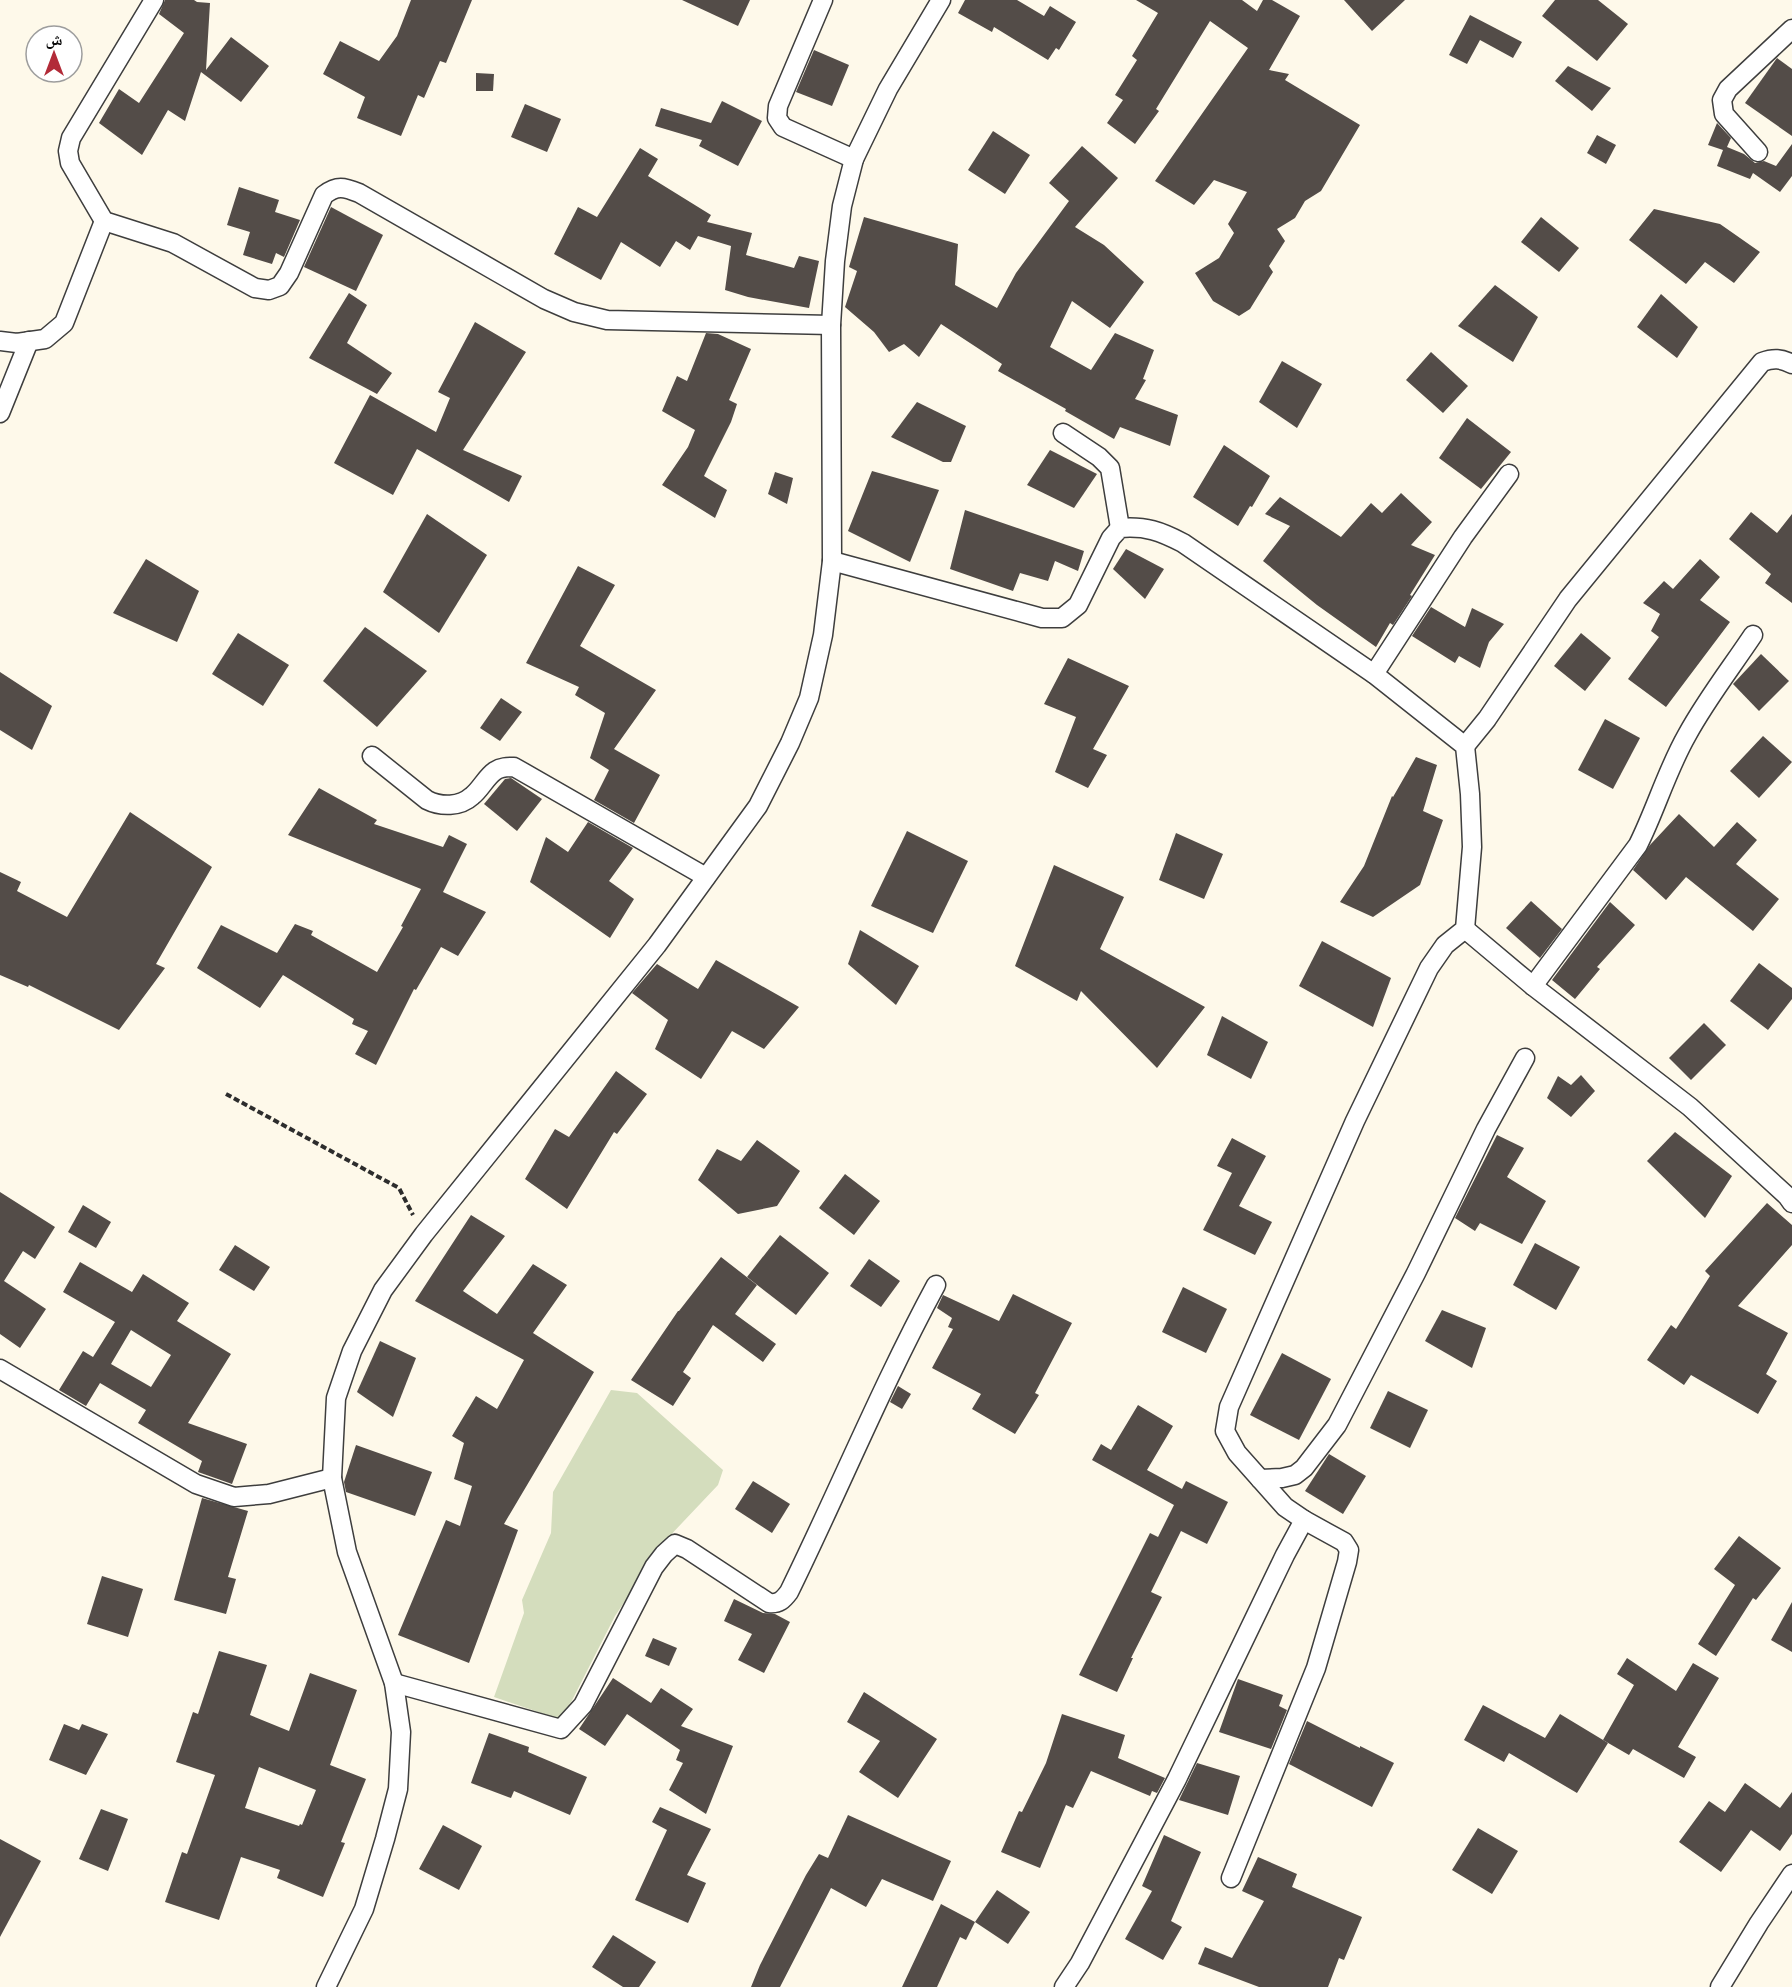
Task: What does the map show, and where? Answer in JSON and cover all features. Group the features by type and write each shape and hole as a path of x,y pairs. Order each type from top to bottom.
{"street":[{"path":"154,0 71,138 68,151 70,162 104,221 173,243 255,288 268,290 280,286 289,273 324,195 333,188 344,187 359,193 544,299 574,312 607,320 831,325"},
{"path":"823,0 778,106 777,118 783,127 854,159"},
{"path":"326,1987 364,1909 398,1789 401,1732 394,1683 347,1552 332,1478 336,1398 352,1351 383,1290 424,1234 657,945 758,806 790,743 809,698 823,635 832,561 831,325 835,261 841,217 854,159 888,89 941,0"},
{"path":"1758,152 1724,114 1722,100 1728,88 1792,29"},
{"path":"0,341 17,343 45,339 64,323 104,221"},
{"path":"0,413 29,341"},
{"path":"1231,1878 1316,1668 1349,1550 1344,1542 1285,1507 1237,1453 1225,1431 1229,1407 1355,1121 1429,968 1445,945 1465,929 1472,847 1465,746 1487,719 1568,599 1762,362 1772,358 1783,359 1792,364"},
{"path":"1063,433 1099,457 1110,468 1120,528"},
{"path":"1374,674 1463,537 1509,474"},
{"path":"832,561 1042,618 1062,618 1078,605 1111,538 1120,528 1136,526 1157,530 1183,543 1374,674 1465,746"},
{"path":"1533,986 1638,845 1687,735 1753,635"},
{"path":"372,756 427,800 437,805 449,805 472,797 494,771 504,767 514,767 706,877"},
{"path":"1465,929 1533,986 1690,1107 1790,1196"},
{"path":"1260,1479 1295,1475 1304,1468 1337,1425 1416,1273 1486,1129 1525,1058"},
{"path":"394,1683 561,1729 583,1705 654,1567 675,1544 687,1549 769,1603 776,1604 782,1600 789,1592 820,1529 902,1347 936,1285"},
{"path":"0,1368 196,1484 234,1497 268,1494 332,1478"},
{"path":"1064,1987 1080,1964 1178,1779 1304,1520"},
{"path":"1720,1987 1792,1874"}],"path":[{"path":"226,1094 399,1188 424,1234"}],"green space":[{"path":"611,1390 637,1393 723,1470 718,1485 665,1541 615,1616 562,1720 494,1697 524,1613 522,1600 551,1533 553,1492"}],"building":[{"path":"165,0 194,0 210,3 206,70 231,37 269,66 241,102 201,72 185,121 168,110 142,155 99,123 119,89 139,103 184,33 159,14"},
{"path":"411,0 472,0 446,63 440,61 424,98 418,95 401,136 357,118 365,97 323,74 340,41 379,61 397,36"},
{"path":"682,0 750,0 738,26"},
{"path":"965,0 1017,0 1044,16 1050,6 1076,22 1059,50 1056,48 1048,60 994,27 992,32 958,13"},
{"path":"1136,0 1242,0 1257,11 1263,0 1272,0 1300,16 1269,70 1289,74 1285,80 1360,125 1321,191 1305,201 1295,218 1277,229 1285,241 1269,266 1273,272 1250,309 1239,316 1213,301 1195,273 1219,258 1234,233 1228,224 1247,192 1214,180 1194,205 1155,181 1248,48 1210,21 1156,109 1159,111 1135,144 1107,123 1123,100 1115,95 1137,60 1132,56 1158,13"},
{"path":"1344,0 1405,0 1372,31"},
{"path":"1555,0 1598,0 1628,24 1597,61 1542,16"},
{"path":"1470,15 1522,42 1513,58 1480,40 1467,64 1449,55"},
{"path":"814,50 849,65 832,106 796,92"},
{"path":"1777,58 1792,69 1792,136 1745,103"},
{"path":"1568,66 1611,88 1592,111 1555,81"},
{"path":"476,73 494,74 493,91 476,91"},
{"path":"722,101 762,121 738,166 699,146 702,140 655,126 661,108 711,123"},
{"path":"525,104 561,119 547,152 511,137"},
{"path":"1717,123 1731,138 1727,147 1744,154 1755,163 1764,161 1776,166 1792,144 1792,176 1780,192 1753,173 1750,179 1717,166 1723,150 1708,145"},
{"path":"993,131 1030,155 1005,194 968,170"},
{"path":"1597,135 1616,145 1606,164 1587,153"},
{"path":"1082,146 1118,178 1075,227 1104,245 1144,282 1110,328 1072,301 1050,347 1091,370 1115,333 1154,350 1143,379 1146,380 1135,399 1178,415 1170,446 1120,427 1114,439 998,371 1002,364 941,324 919,357 904,344 889,352 874,332 845,307 857,271 849,267 864,217 958,244 955,285 997,308 1016,273 1069,201 1049,183"},
{"path":"640,148 658,159 648,176 711,215 707,222 752,233 746,255 794,268 799,256 819,261 809,308 748,297 725,290 731,246 698,236 690,250 676,241 660,267 621,242 601,280 554,254 578,207 597,217"},
{"path":"239,187 279,200 275,212 300,220 284,257 276,253 272,264 243,255 250,232 227,225"},
{"path":"331,207 383,235 356,291 304,267"},
{"path":"1654,209 1720,224 1760,252 1734,283 1705,262 1686,284 1629,240"},
{"path":"1541,217 1579,248 1559,272 1521,242"},
{"path":"1495,285 1538,317 1513,362 1458,326"},
{"path":"349,293 367,305 347,343 392,373 377,394 309,358"},
{"path":"1661,294 1698,327 1677,358 1637,327"},
{"path":"475,322 526,352 463,450 522,476 509,502 417,449 393,495 334,463 370,395 436,432 450,398 438,392"},
{"path":"706,333 718,334 751,349 729,400 737,404 731,422 704,476 727,490 715,518 662,485 688,447 695,430 662,411 677,376 687,381"},
{"path":"1431,352 1468,386 1443,413 1406,380"},
{"path":"1282,361 1322,384 1297,428 1259,402"},
{"path":"917,402 966,426 951,462 943,462 891,437"},
{"path":"1467,418 1511,452 1481,489 1439,458"},
{"path":"1224,445 1270,476 1238,526 1193,497"},
{"path":"1050,450 1097,474 1074,508 1027,485"},
{"path":"872,471 939,490 910,562 848,531"},
{"path":"775,472 793,478 787,504 768,494"},
{"path":"1401,493 1432,522 1411,545 1435,555 1410,595 1412,596 1393,625 1390,623 1376,647 1317,605 1263,561 1290,526 1265,514 1280,497 1341,537 1371,503 1382,513"},
{"path":"965,510 1084,551 1078,571 1055,561 1048,581 1020,573 1013,591 950,569"},
{"path":"1751,512 1777,533 1792,514 1792,603 1765,583 1771,574 1729,539"},
{"path":"427,514 487,555 439,633 383,592"},
{"path":"1126,549 1164,569 1145,599 1113,569"},
{"path":"146,559 199,591 177,642 113,613"},
{"path":"1700,559 1720,577 1700,600 1730,622 1666,707 1628,679 1659,637 1651,631 1660,614 1643,603 1664,581 1673,589"},
{"path":"578,566 615,585 580,646 656,690 614,749 660,775 634,823 594,800 609,770 590,758 605,713 575,695 579,687 526,663"},
{"path":"1431,607 1465,627 1472,608 1504,624 1489,642 1480,668 1459,656 1455,663 1412,636"},
{"path":"365,627 427,671 377,727 323,681"},
{"path":"238,633 289,665 263,706 212,674"},
{"path":"1581,633 1611,658 1585,691 1554,666"},
{"path":"1761,654 1789,681 1759,711 1733,684"},
{"path":"1068,658 1129,686 1093,749 1107,755 1088,788 1055,772 1076,717 1044,704"},
{"path":"0,672 52,706 32,750 0,730"},
{"path":"501,698 522,712 500,741 480,728"},
{"path":"1605,719 1640,738 1613,789 1578,770"},
{"path":"1763,736 1792,762 1759,798 1730,771"},
{"path":"1416,757 1437,765 1423,811 1443,820 1420,885 1373,917 1340,902 1364,866 1392,796"},
{"path":"511,778 542,799 517,831 484,804 505,779"},
{"path":"319,788 377,820 374,824 443,847 449,835 467,844 443,892 486,912 458,956 441,947 416,990 414,989 376,1065 355,1054 368,1031 352,1024 354,1019 283,975 260,1008 197,968 221,925 277,953 295,924 313,931 311,935 377,972 403,927 401,926 421,889 288,835"},
{"path":"130,812 212,867 156,964 165,968 119,1030 29,985 28,987 0,975 0,872 21,882 17,891 67,917"},
{"path":"1679,814 1714,847 1737,822 1757,840 1736,864 1779,899 1753,931 1686,877 1666,900 1633,870 1650,845"},
{"path":"588,822 633,848 609,881 634,899 610,938 530,882 546,837 568,852"},
{"path":"907,831 968,861 933,933 871,906"},
{"path":"1176,833 1223,854 1204,899 1159,880"},
{"path":"1054,865 1124,897 1100,949 1205,1007 1157,1068 1081,991 1077,1001 1015,966"},
{"path":"1531,901 1562,929 1540,958 1506,928"},
{"path":"1610,902 1635,925 1597,967 1600,969 1575,999 1552,980"},
{"path":"860,930 919,966 896,1005 848,964"},
{"path":"1322,941 1391,978 1373,1027 1299,986"},
{"path":"716,960 799,1007 764,1049 732,1031 701,1079 655,1049 668,1020 632,993 657,964 698,989"},
{"path":"1759,963 1792,988 1792,999 1768,1030 1730,1001"},
{"path":"1222,1016 1268,1042 1251,1079 1207,1055"},
{"path":"1704,1023 1726,1045 1691,1080 1669,1058"},
{"path":"616,1071 647,1094 617,1134 614,1132 567,1209 525,1179 555,1129 569,1137"},
{"path":"1581,1075 1595,1091 1571,1117 1547,1098 1558,1076 1571,1085"},
{"path":"1675,1132 1732,1176 1705,1218 1647,1161"},
{"path":"1497,1135 1524,1148 1507,1177 1546,1201 1522,1244 1480,1223 1475,1231 1455,1218"},
{"path":"1232,1138 1266,1156 1239,1206 1272,1222 1255,1255 1203,1230 1232,1173 1217,1166"},
{"path":"757,1140 800,1171 777,1206 738,1214 698,1180 717,1149 741,1161"},
{"path":"845,1174 880,1201 854,1235 819,1208"},
{"path":"0,1192 55,1227 35,1259 23,1251 4,1281 46,1309 20,1348 0,1334"},
{"path":"1767,1203 1792,1225 1792,1245 1738,1306 1788,1333 1766,1374 1777,1381 1758,1414 1691,1375 1684,1385 1647,1360 1671,1325 1676,1329 1710,1276 1705,1271"},
{"path":"83,1205 111,1222 96,1248 68,1232"},
{"path":"471,1215 505,1236 463,1291 497,1314 533,1264 567,1285 533,1333 594,1372 504,1524 518,1530 469,1663 398,1635 446,1520 460,1526 472,1486 454,1479 464,1443 452,1436 476,1396 497,1409 524,1360 415,1301"},
{"path":"780,1235 829,1273 796,1315 747,1277"},
{"path":"1535,1243 1580,1267 1556,1310 1513,1285"},
{"path":"235,1245 270,1267 254,1291 219,1270"},
{"path":"721,1257 757,1285 735,1314 776,1344 763,1362 713,1325 683,1372 691,1378 673,1406 631,1380 678,1311"},
{"path":"869,1259 900,1281 881,1307 850,1286"},
{"path":"80,1262 132,1292 143,1274 189,1303 177,1321 231,1354 188,1423 247,1444 232,1484 198,1472 202,1461 138,1423 146,1410 100,1383 86,1406 59,1390 83,1351 93,1357 115,1322 63,1292","holes":["131,1330 171,1355 151,1387 111,1364"]},
{"path":"1183,1287 1227,1309 1206,1353 1162,1332"},
{"path":"1013,1294 1072,1323 1035,1393 1039,1395 1015,1434 972,1409 981,1394 932,1368 953,1329 948,1327 952,1318 937,1308 943,1295 999,1321"},
{"path":"1442,1310 1486,1328 1472,1368 1425,1341"},
{"path":"380,1341 416,1358 393,1417 357,1392"},
{"path":"1282,1353 1331,1379 1299,1440 1250,1415"},
{"path":"898,1386 911,1394 902,1409 890,1402"},
{"path":"1388,1391 1428,1410 1410,1448 1370,1428"},
{"path":"1138,1405 1173,1426 1147,1470 1182,1489 1186,1481 1228,1502 1207,1544 1181,1531 1151,1592 1162,1597 1131,1658 1133,1658 1117,1692 1079,1675 1150,1533 1158,1537 1174,1505 1092,1460 1101,1444 1111,1450"},
{"path":"356,1445 432,1472 415,1516 346,1492 344,1482"},
{"path":"1329,1454 1366,1476 1343,1514 1305,1491"},
{"path":"753,1481 790,1504 772,1533 735,1509"},
{"path":"202,1498 248,1511 228,1577 236,1579 226,1614 174,1600"},
{"path":"1739,1536 1781,1568 1756,1600 1753,1598 1716,1656 1698,1644 1735,1585 1714,1569"},
{"path":"102,1576 143,1589 128,1637 87,1624"},
{"path":"734,1599 763,1613 775,1614 790,1622 764,1673 738,1660 752,1634 724,1621"},
{"path":"1792,1602 1792,1652 1771,1640"},
{"path":"653,1638 677,1648 669,1666 645,1656"},
{"path":"219,1651 267,1665 250,1715 289,1731 310,1673 357,1690 330,1765 366,1779 341,1842 345,1843 323,1897 277,1878 280,1870 241,1857 219,1920 165,1902 182,1852 187,1854 215,1775 176,1762 193,1712 198,1714","holes":["259,1767 316,1790 302,1825 299,1826 245,1808"]},
{"path":"1627,1658 1676,1691 1693,1663 1719,1678 1678,1747 1696,1757 1684,1778 1633,1749 1629,1755 1603,1740 1634,1685 1617,1674"},
{"path":"613,1678 651,1703 661,1688 693,1709 681,1726 733,1746 706,1814 669,1790 683,1763 676,1760 680,1750 627,1714 605,1746 579,1729"},
{"path":"1238,1679 1283,1695 1279,1706 1287,1710 1271,1749 1219,1732"},
{"path":"864,1692 937,1739 898,1798 859,1772 880,1741 847,1722"},
{"path":"1483,1705 1545,1738 1560,1714 1608,1743 1577,1793 1509,1753 1504,1762 1464,1740"},
{"path":"1062,1714 1125,1735 1118,1758 1165,1778 1157,1793 1152,1791 1150,1796 1091,1771 1073,1808 1066,1805 1040,1868 1001,1852 1019,1811 1022,1812 1046,1763"},
{"path":"1307,1721 1394,1763 1372,1807 1289,1764"},
{"path":"64,1724 79,1730 82,1724 108,1734 86,1775 49,1760"},
{"path":"489,1733 529,1747 528,1752 587,1777 570,1815 514,1791 511,1798 471,1783"},
{"path":"1197,1763 1240,1776 1228,1815 1179,1800"},
{"path":"1745,1783 1780,1808 1792,1792 1792,1834 1780,1851 1751,1830 1721,1872 1679,1842 1709,1801 1725,1812"},
{"path":"660,1807 711,1829 687,1875 706,1883 688,1923 635,1900 667,1830 652,1822"},
{"path":"101,1809 128,1819 108,1871 79,1859"},
{"path":"848,1815 951,1861 933,1901 882,1879 866,1907 831,1888 780,1987 751,1987 806,1875 819,1854 828,1858"},
{"path":"443,1825 482,1846 459,1890 419,1869"},
{"path":"1478,1828 1518,1851 1492,1894 1452,1870"},
{"path":"1164,1835 1201,1852 1171,1921 1182,1927 1163,1960 1125,1939 1152,1891 1142,1886"},
{"path":"0,1839 41,1861 0,1937"},
{"path":"1258,1857 1297,1874 1292,1887 1362,1917 1344,1960 1339,1958 1328,1987 1259,1987 1198,1964 1205,1947 1232,1958 1264,1901 1242,1891"},
{"path":"997,1890 1030,1912 1008,1944 975,1922"},
{"path":"941,1904 975,1922 966,1940 960,1937 937,1987 902,1987"},
{"path":"613,1935 656,1962 639,1987 623,1987 592,1967"}]}
